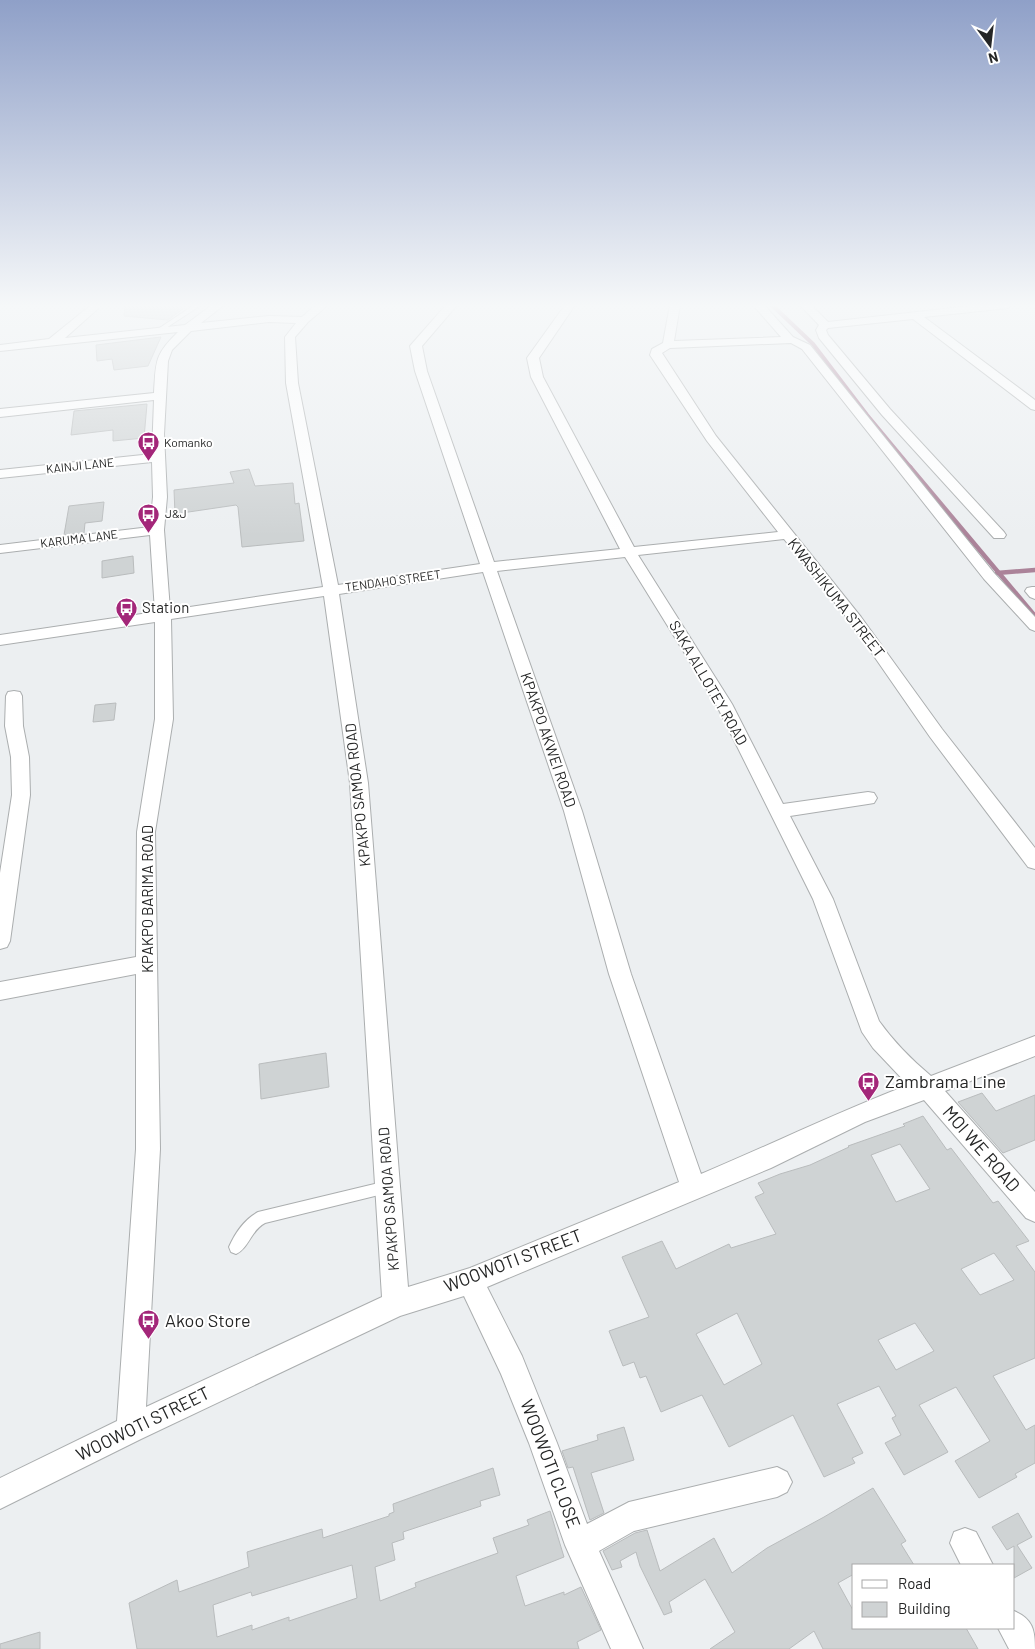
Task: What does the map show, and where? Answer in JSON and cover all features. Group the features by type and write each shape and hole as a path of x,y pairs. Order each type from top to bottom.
{"street":[{"name":"KPAKPO BARIMA ROAD","path":"131,1428 148,1149 146,832 164,719 163,615 157,530 160,457 158,434 161,382"},
{"name":"KPAKPO SAMOA ROAD","path":"292,382 331,590 359,783 396,1304"},
{"name":"KPAKPO AKWEI ROAD","path":"425,382 573,811 620,974 693,1187"},
{"name":"SAKA ALLOTEY ROAD","path":"540,382 629,552 724,704 827,909 870,1025 903,1066 928,1088"},
{"name":"KWASHIKUMA STREET","path":"674,382 711,438 856,620 936,733 1035,862"},
{"path":"834,382 989,576 1035,626"},
{"path":"861,382 886,412 999,535"},
{"path":"1003,382 1035,406"},
{"path":"0,413 160,396"},
{"name":"KAINJI LANE","path":"0,474 160,457"},
{"name":"KARUMA LANE","path":"0,549 157,530"},
{"name":"TENDAHO STREET","path":"0,640 490,567 787,535"},
{"path":"0,941 21,795 20,757 14,726 14,696"},
{"path":"778,810 868,798"},
{"path":"0,991 148,963"},
{"name":"WOOWOTI STREET","path":"0,1494 131,1428 396,1304 470,1281 762,1160 857,1115 1035,1046"},
{"name":"MOI WE ROAD","path":"928,1088 1035,1210"},
{"name":"WOOWOTI CLOSE","path":"470,1281 512,1366 543,1443 580,1545 627,1649"},
{"path":"580,1545 629,1517 776,1482"},
{"path":"1015,1629 1027,1649"}],"lane":[{"path":"236,1247 253,1222 263,1217 388,1186"}],"building":[{"path":"147,404 144,438 113,441 113,430 71,435 74,411"},
{"path":"249,469 255,486 293,483 295,504 299,503 304,541 242,547 238,507 236,505 175,514 174,490 234,483 230,472"},
{"path":"104,502 102,521 85,523 84,533 64,535 69,506"},
{"path":"133,556 134,573 102,578 102,561"},
{"path":"116,703 114,720 93,722 95,705"},
{"path":"326,1053 329,1087 261,1099 259,1064"},
{"path":"982,1093 996,1111 1035,1095 1035,1140 1003,1153 958,1102"},
{"path":"923,1116 947,1150 951,1148 993,1203 998,1201 1029,1241 1016,1246 1035,1272 1035,1358 993,1376 1026,1430 1035,1425 1035,1463 1015,1474 1017,1477 979,1498 955,1461 990,1441 956,1387 919,1405 948,1452 904,1475 885,1443 901,1435 892,1418 896,1416 879,1386 837,1404 863,1453 852,1458 855,1463 824,1477 793,1415 729,1447 702,1395 661,1412 646,1376 640,1378 634,1362 623,1366 609,1331 649,1317 622,1257 662,1241 676,1269 729,1244 731,1248 776,1234 755,1197 764,1193 758,1183 810,1165 848,1146 905,1126 903,1124","holes":["900,1144 930,1189 896,1202 871,1155","994,1253 1014,1280 980,1295 961,1269","737,1313 762,1364 724,1385 696,1334","915,1323 934,1351 896,1370 878,1340"]},
{"path":"624,1427 634,1460 591,1473 604,1513 590,1520 573,1467 568,1468 562,1451 598,1440 597,1435"},
{"path":"493,1468 500,1495 480,1501 481,1506 403,1532 404,1539 392,1543 395,1560 375,1567 380,1601 416,1587 415,1583 498,1553 493,1538 529,1525 527,1520 550,1511 564,1557 516,1576 525,1606 564,1592 564,1595 581,1587 601,1630 577,1642 579,1649 137,1649 129,1603 177,1580 179,1592 249,1567 247,1552 322,1529 323,1538 389,1516 389,1514 394,1512 393,1504","holes":["352,1565 357,1598 289,1621 289,1617 252,1630 252,1625 217,1637 213,1605 251,1592 252,1596"]},
{"path":"873,1488 906,1541 901,1544 913,1564 852,1564 852,1575 838,1583 852,1608 852,1629 967,1629 978,1649 823,1649 814,1631 789,1649 710,1649 735,1632 705,1579 669,1602 672,1612 664,1615 640,1566 636,1552 620,1561 622,1567 612,1570 603,1551 635,1533 647,1530 660,1571 714,1538 732,1573 767,1548"},
{"path":"1018,1513 1032,1537 1017,1545 1032,1568 1015,1577 1014,1546 1007,1550 992,1527"},
{"path":"40,1632 40,1649 0,1649 0,1644"}],"waterway":[{"path":"842,382 911,468"},
{"path":"910,467 999,573"},
{"path":"999,573 1035,570"},
{"path":"999,573 1035,616"}],"place":[{"name":"Komanko","path":"148,462"},
{"name":"J&J","path":"149,533"},
{"name":"Station","path":"126,627"},
{"name":"Zambrama Line","path":"869,1101"},
{"name":"Akoo Store","path":"149,1340"}]}
